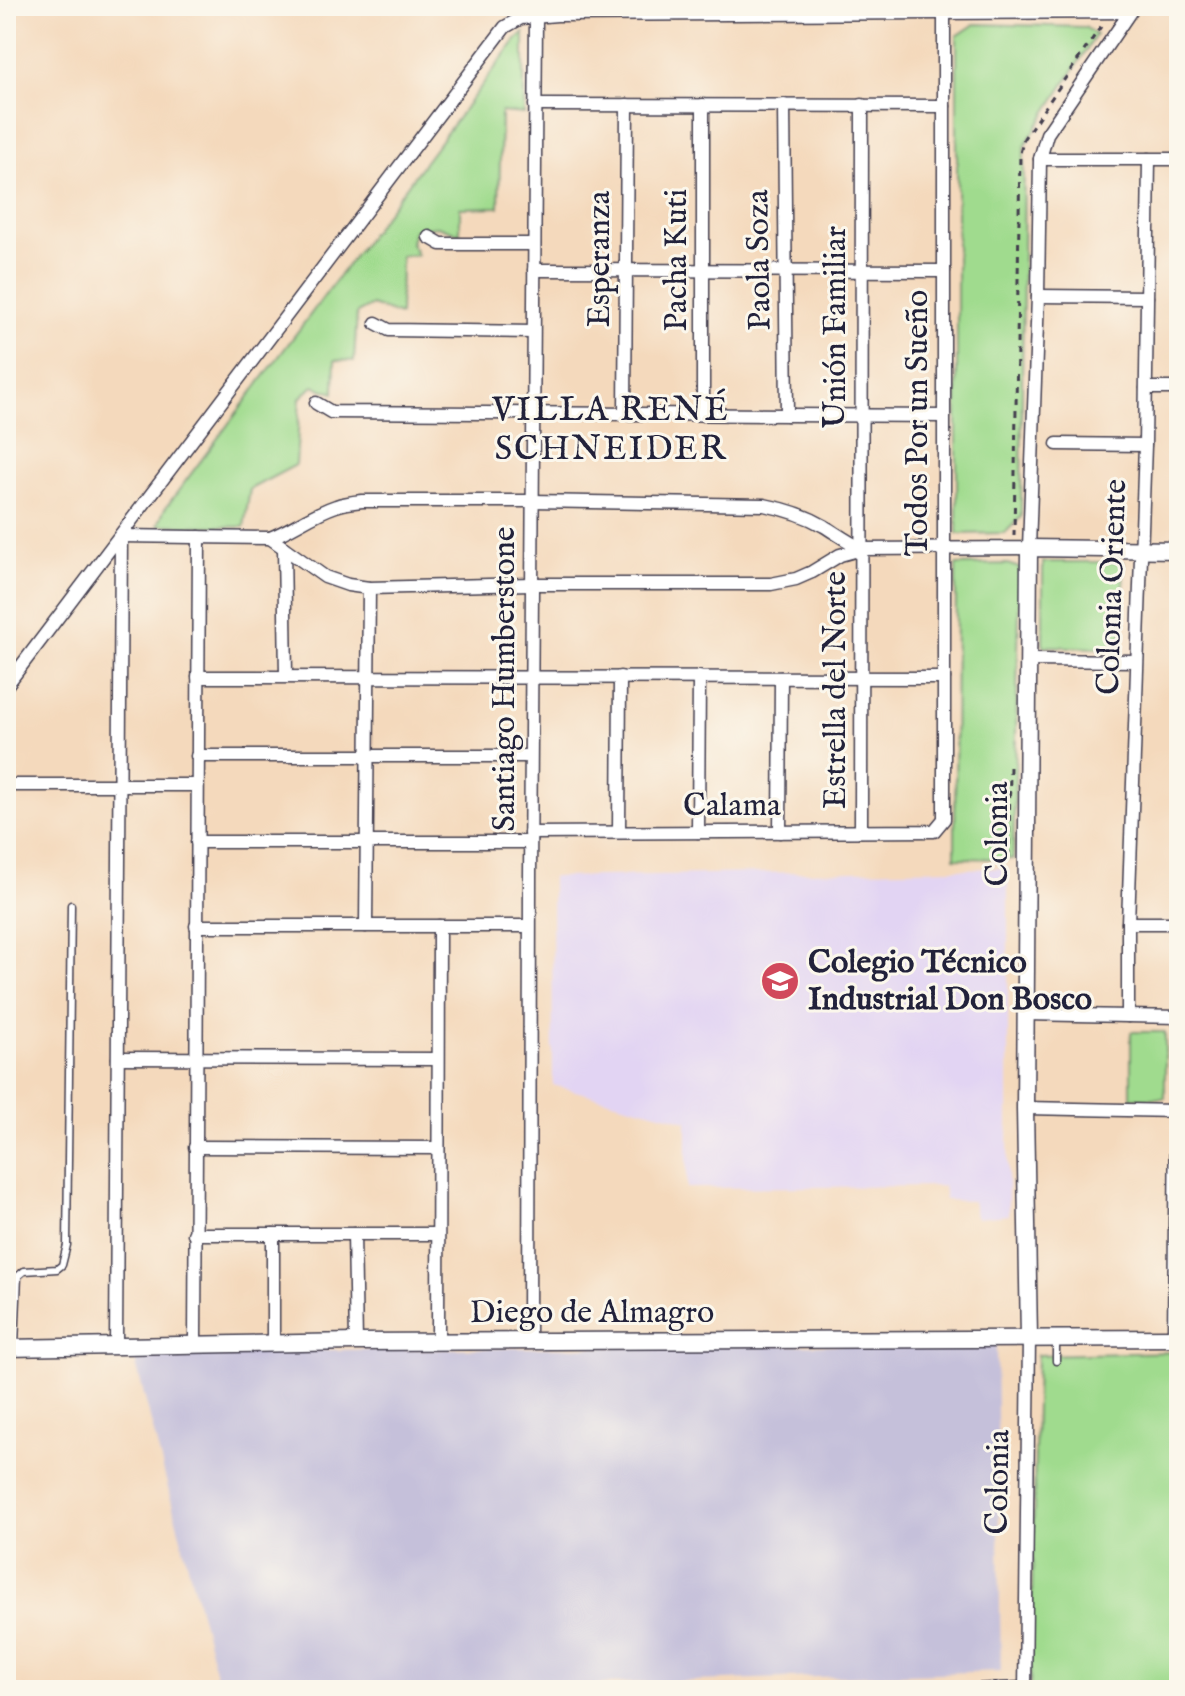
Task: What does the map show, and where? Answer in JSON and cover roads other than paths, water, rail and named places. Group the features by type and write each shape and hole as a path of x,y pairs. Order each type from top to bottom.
{"street":[{"path":"6,686 505,27 521,18 536,17 1131,9"},
{"name":"Colonia","path":"1025,1689 1029,1338 1025,1014 1029,548 1040,159 1047,134 1131,9"},
{"name":"Todos Por un Sueño","path":"934,831 944,819 944,13"},
{"name":"Santiago Humberstone","path":"529,1341 536,17"},
{"path":"535,105 944,106"},
{"name":"Esperanza","path":"625,414 627,105"},
{"name":"Pacha Kuti","path":"703,105 703,415"},
{"name":"Paola Soza","path":"784,105 787,415"},
{"name":"Unión Familiar","path":"862,105 862,549"},
{"path":"1040,159 1179,159"},
{"name":"Colonia Oriente","path":"1128,1016 1128,923 1145,445 1149,159"},
{"path":"429,237 441,244 534,244"},
{"path":"534,270 944,271"},
{"path":"1038,296 1147,297"},
{"path":"376,323 389,330 533,332"},
{"path":"1146,388 1179,388"},
{"path":"316,403 331,412 944,416"},
{"path":"1057,444 1145,445"},
{"path":"121,536 270,538 337,505 362,501 764,505 793,511 862,549"},
{"path":"116,1345 121,536"},
{"path":"195,1345 199,537"},
{"path":"270,538 325,577 369,588 771,584 796,579 840,555 862,549 1179,550"},
{"path":"284,548 286,676"},
{"name":"Estrella del Norte","path":"861,831 862,549"},
{"path":"366,926 369,588"},
{"path":"1028,660 1136,661"},
{"path":"198,677 944,678"},
{"path":"619,832 620,677"},
{"path":"698,832 699,677"},
{"path":"780,832 781,678"},
{"path":"197,756 530,756"},
{"path":"6,785 197,785"},
{"name":"Calama","path":"197,842 366,842 619,832 934,831"},
{"path":"1128,923 1179,923"},
{"path":"196,926 529,926"},
{"path":"438,1342 439,926"},
{"path":"1025,1014 1179,1017"},
{"path":"118,1058 438,1059"},
{"path":"1025,1108 1176,1111 1176,1338"},
{"path":"195,1147 438,1148"},
{"path":"194,1234 437,1234"},
{"path":"273,1234 273,1344"},
{"path":"354,1234 356,1342"},
{"name":"Diego de Almagro","path":"10,1348 356,1342 1176,1338"},
{"path":"967,1690 1025,1689"}],"lane":[{"path":"10,1348 18,1276 24,1271 57,1269 62,1265 67,1245 71,905"},
{"path":"1056,1338 1056,1361"}],"place":[{"name":"Colegio Técnico Industrial Don Bosco","path":"780,981"}],"district":[{"name":"VILLA RENÉ SCHNEIDER","path":"611,430"}]}
